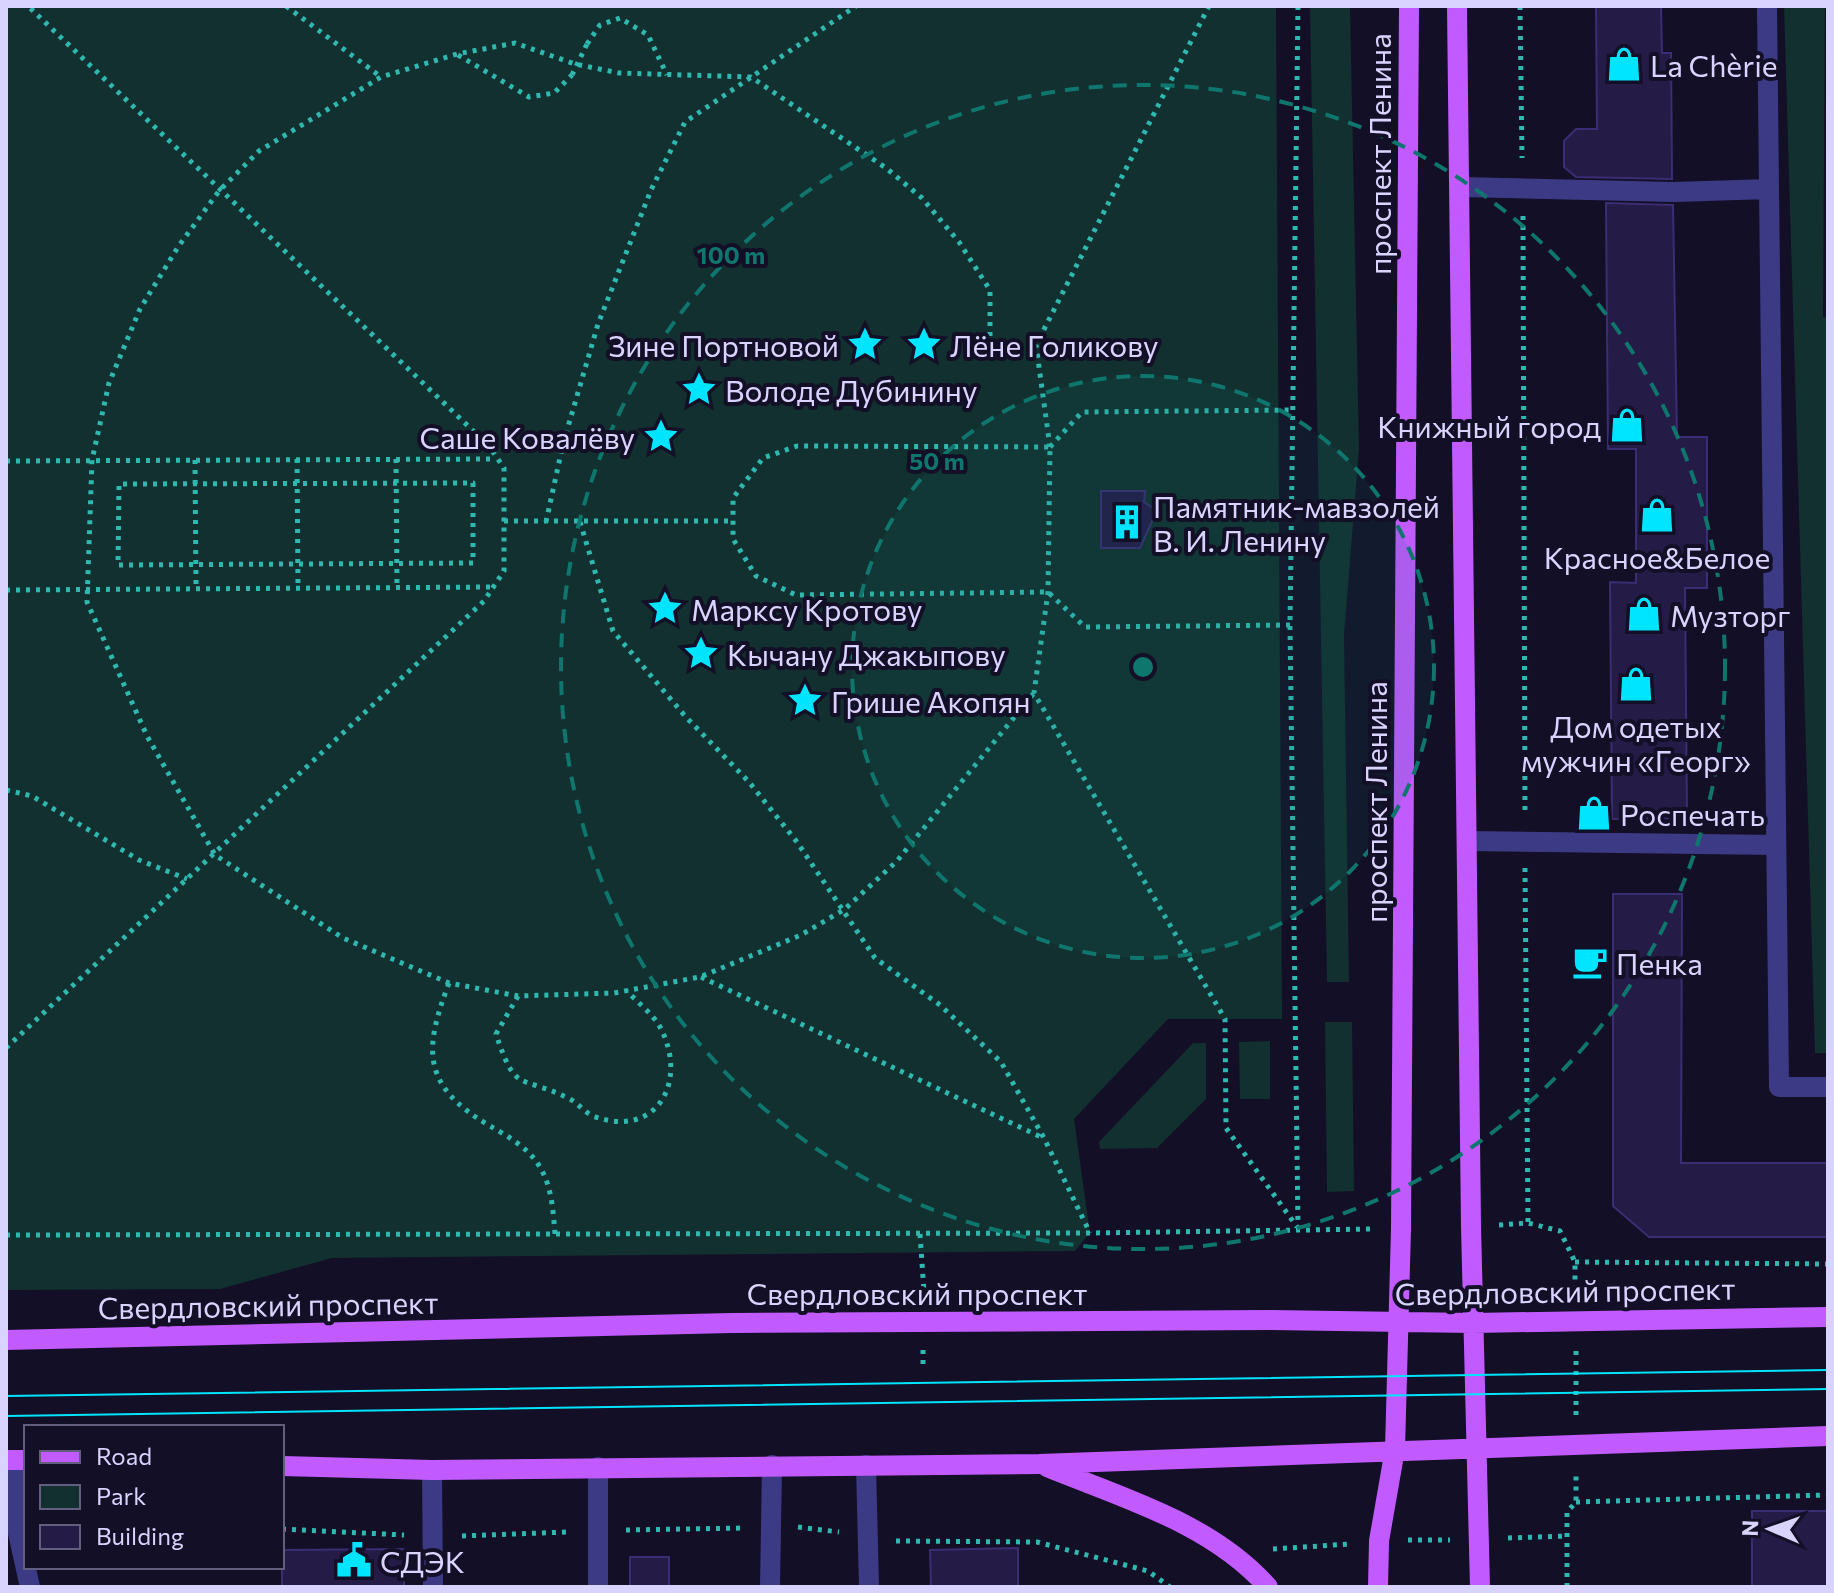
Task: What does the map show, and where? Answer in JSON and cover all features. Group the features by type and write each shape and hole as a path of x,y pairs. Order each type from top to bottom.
{"main road":[{"name":"проспект Ленина","path":"1378,1587 1379,1541 1395,1449 1398,1322 1409,6"},
{"path":"1457,6 1469,841 1471,1226 1480,1587"},
{"name":"Свердловский проспект","path":"6,1340 731,1323 1473,1323 1828,1317"},
{"path":"284,1466 432,1470 1039,1464 1268,1459 1395,1449 1575,1447 1828,1436"},
{"path":"1039,1464 1190,1525 1235,1555 1268,1587"}],"lane":[{"path":"1767,6 1779,1087 1828,1087"},
{"path":"1461,187 1674,192 1769,189"},
{"path":"1469,841 1776,845"},
{"path":"16,1460 14,1515 24,1560"},
{"path":"770,1587 772,1465"},
{"path":"866,1465 869,1587"},
{"path":"598,1467 598,1587"},
{"path":"432,1470 435,1537 433,1587"}],"path":[{"path":"6,1048 484,601 504,571 504,468 489,446 28,6"},
{"path":"286,6 381,77"},
{"path":"546,522 563,444 598,324 651,190 685,122 778,62 856,6"},
{"path":"990,346 990,290 959,242 922,198 842,137 751,77 619,73 575,64 515,43 457,54 381,77 259,151 219,191 178,247 140,309 109,383 92,460 87,589 93,616 147,736 215,855 343,938 449,983 518,996 627,991 700,977 759,955 845,909 897,861 1034,693 1048,592 1050,447 1036,345 1209,6"},
{"path":"1298,6 1290,625 1298,1228"},
{"path":"1520,6 1528,1223"},
{"path":"457,54 529,97 554,93 572,75 600,25 620,18 648,35 667,75"},
{"path":"1290,625 1085,627 1048,592 796,595 756,576 733,539 733,498 763,458 797,446 1050,447 1082,412 1293,410"},
{"path":"6,461 497,458"},
{"path":"297,459 298,588"},
{"path":"396,459 397,588"},
{"path":"195,460 196,588"},
{"path":"298,483 473,483 473,563 118,565 119,484 298,483"},
{"path":"504,521 734,521"},
{"path":"580,522 613,631 685,716 749,782 845,909 875,958 950,1013 1001,1062 1044,1138 1090,1233"},
{"path":"6,590 493,587"},
{"path":"1034,693 1225,1019 1226,1128 1298,1228"},
{"path":"6,790 32,796 139,860 187,879"},
{"path":"700,977 1044,1138"},
{"path":"449,983 434,1023 430,1062 461,1109 506,1136 537,1162 552,1195 555,1234"},
{"path":"518,996 496,1034 507,1069 540,1090 565,1096 590,1115 617,1122 636,1121 655,1110 668,1092 673,1069 659,1025 627,991"},
{"path":"1471,1226 1528,1223 1560,1231 1575,1262 1575,1447"},
{"path":"6,1235 1090,1233 1358,1229"},
{"path":"1575,1262 1828,1264"},
{"path":"1567,1587 1567,1512 1576,1502 1828,1495"},
{"path":"284,1529 435,1537 824,1528 868,1541 1037,1542 1148,1571 1170,1587"},
{"path":"1272,1549 1294,1550 1379,1541 1567,1536"}],"green space":[{"path":"6,6 1276,6 1282,1019 1168,1019 1074,1119 1090,1233 1075,1251 332,1258 220,1289 6,1290"},
{"path":"1310,6 1350,6 1359,449 1344,635 1349,982 1327,982"},
{"path":"1784,6 1825,6 1823,317 1828,318 1828,1053 1815,1053"},
{"path":"1325,1022 1352,1022 1354,1191 1327,1192"},
{"path":"1270,1041 1270,1099 1240,1099 1239,1042"},
{"path":"1193,1043 1206,1043 1206,1099 1157,1148 1100,1149 1099,1142"}],"building":[{"path":"1596,6 1661,6 1662,53 1671,53 1672,179 1576,177 1564,167 1564,141 1576,129 1597,129"},
{"path":"1606,203 1673,205 1677,437 1707,437 1707,588 1685,588 1687,818 1612,819 1610,582 1636,583 1636,449 1608,449"},
{"name":"Памятник-мавзолей В. И. Ленину","path":"1101,491 1145,491 1144,502 1153,508 1153,519 1140,548 1101,548"},
{"path":"1613,894 1682,894 1681,1163 1828,1163 1828,1237 1649,1237 1613,1206"},
{"path":"1752,1511 1828,1511 1828,1587 1752,1587"},
{"path":"1018,1548 1018,1587 931,1587 930,1550"},
{"path":"404,1549 404,1587 282,1587 284,1550"},
{"path":"630,1557 669,1557 669,1587 630,1587"}],"tram line":[{"path":"6,1396 1828,1370"},
{"path":"6,1416 1828,1389"}],"place":[{"name":"La Chèrie","path":"1624,64"},
{"name":"Зине Портновой","path":"865,344"},
{"name":"Лёне Голикову","path":"924,344"},
{"name":"Володе Дубинину","path":"699,389"},
{"name":"Книжный город","path":"1627,425"},
{"name":"Саше Ковалёву","path":"661,436"},
{"name":"Красное&Белое","path":"1657,515"},
{"name":"Памятник-мавзолей В. И. Ленину","path":"1127,522"},
{"name":"Марксу Кротову","path":"665,608"},
{"name":"Музторг","path":"1644,614"},
{"name":"Кычану Джакыпову","path":"701,653"},
{"name":"Дом одетых мужчин «Георг»","path":"1636,684"},
{"name":"Грише Акопян","path":"805,700"},
{"name":"Роспечать","path":"1594,813"},
{"name":"Пенка","path":"1590,962"},
{"name":"СДЭК","path":"354,1560"}]}
